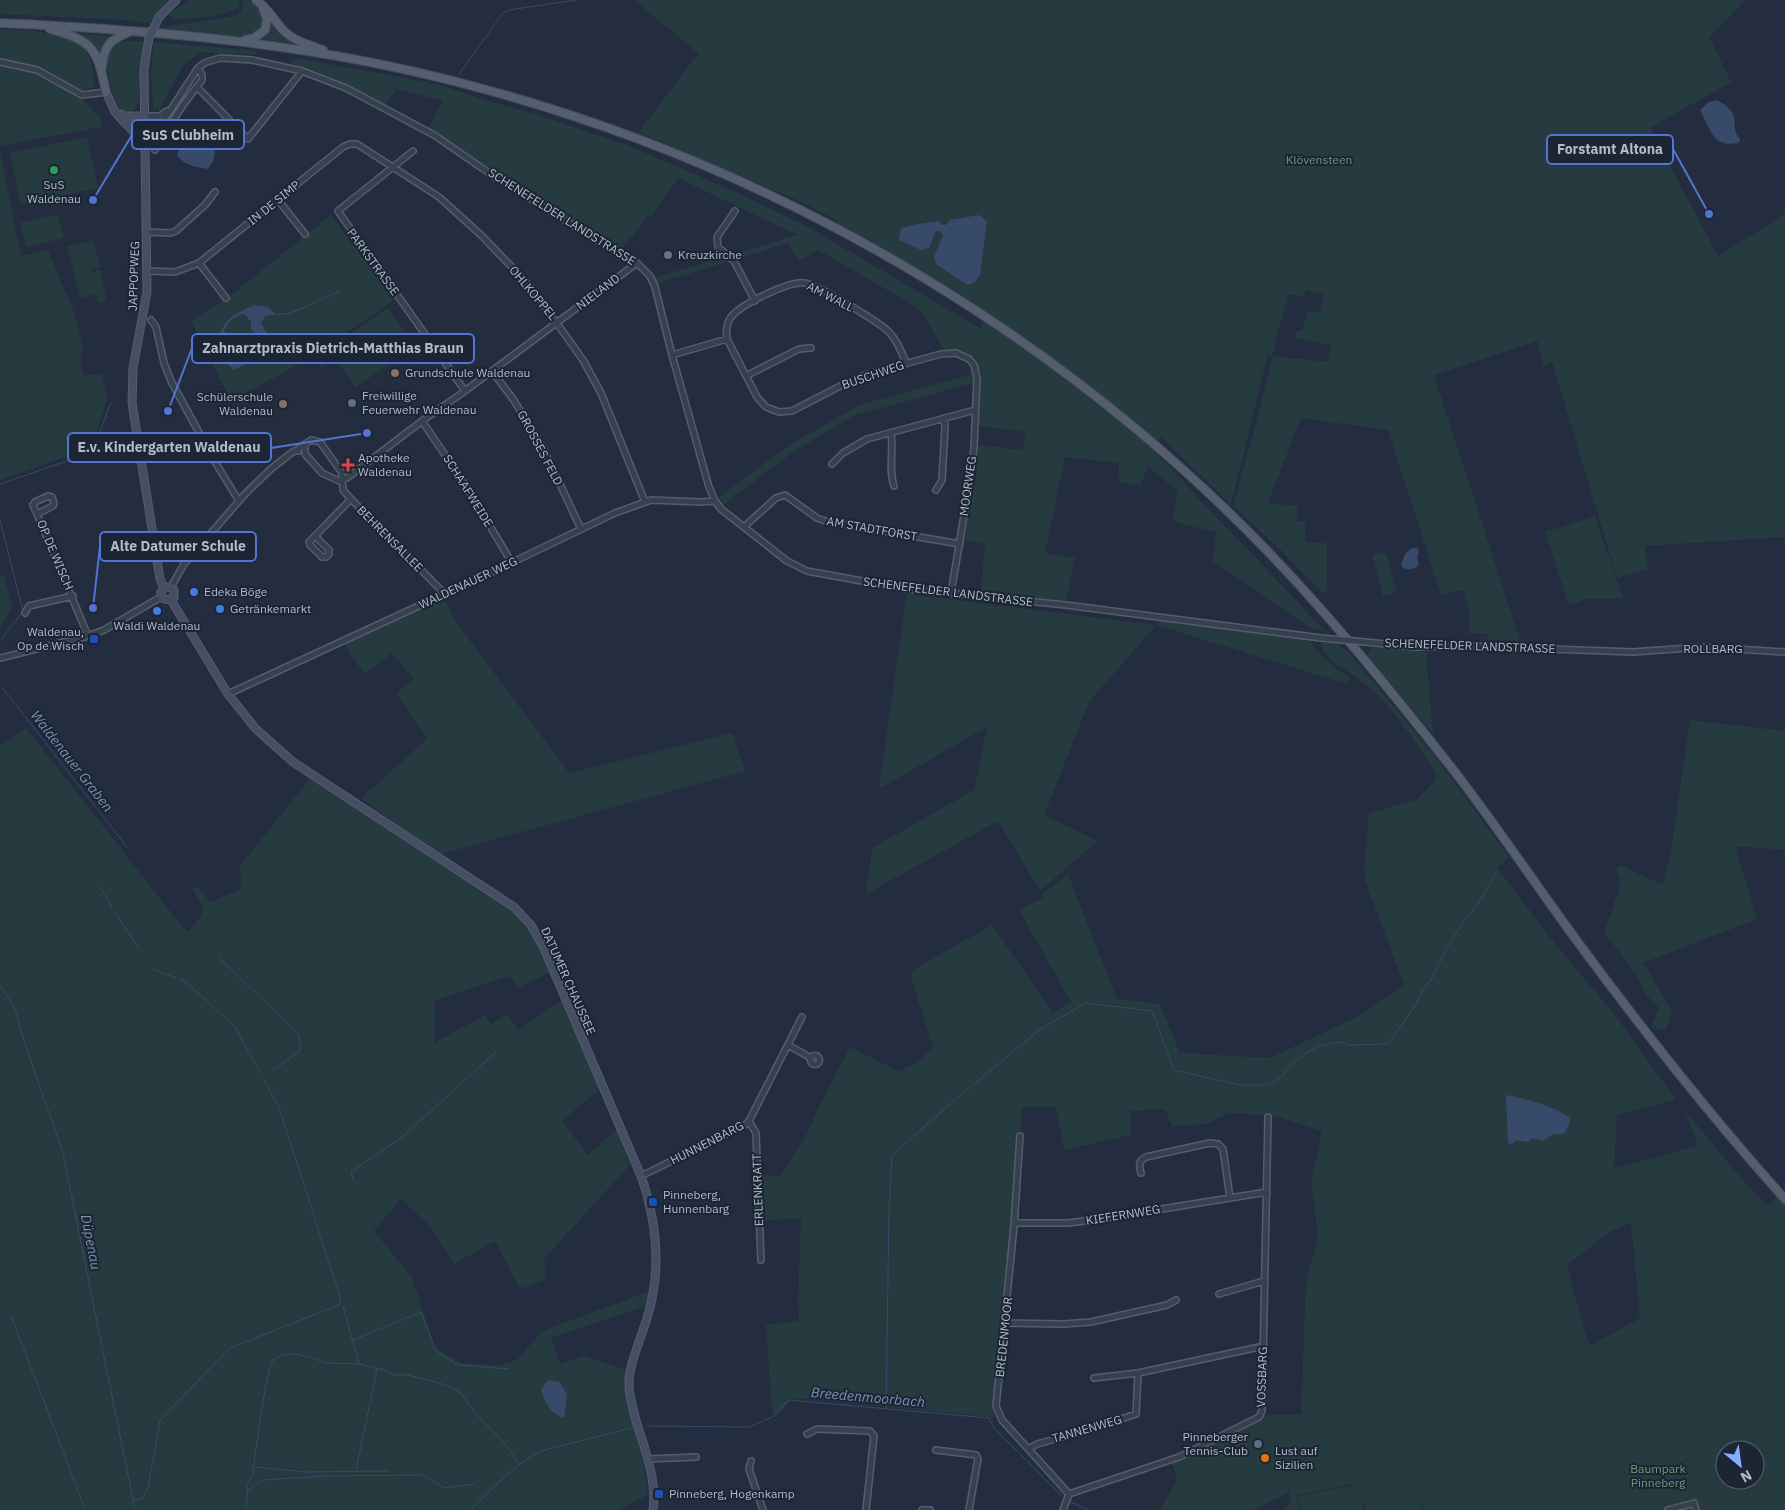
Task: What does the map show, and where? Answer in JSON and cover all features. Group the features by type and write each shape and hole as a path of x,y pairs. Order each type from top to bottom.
{"main road":[{"path":"239,42 254,38 265,30 267,18 265,11 256,0"},
{"path":"256,0 268,10 285,32 293,38 339,56"},
{"path":"0,23 131,31 239,42 339,56 413,71 498,93 639,140 718,172 781,201 879,252 974,309 1077,382 1162,452 1248,532 1318,606 1381,680 1458,776 1644,1030 1708,1111 1785,1199"},
{"path":"36,25 76,36 83,40 94,51 102,69 106,92"},
{"path":"102,69 108,44 115,38 131,31"}],"street":[{"name":"JAPPOPWEG","path":"167,587 160,579 132,403 133,368 145,310 147,271 144,71 149,38 159,17 176,0"},
{"name":"SCHENEFELDER LANDSTRASSE","path":"198,68 204,63 220,58 252,60 302,71 346,88 434,135 495,177 637,263 650,276 655,287 709,487 715,501 721,509 787,561 807,571 906,589 1066,605 1322,638 1415,647 1467,646 1642,652"},
{"path":"0,62 37,70 82,95 106,92 115,112 145,144 153,136 198,68 202,75 202,80 168,127 155,150"},
{"path":"197,87 248,138 302,71"},
{"path":"115,112 125,116 160,116 170,110"},
{"path":"125,124 160,125"},
{"name":"OHLKOPPEL","path":"350,144 357,144 440,197 482,236 531,287 583,360 601,393 645,502"},
{"name":"IN DE SIMP","path":"147,271 175,272 200,263 343,147 350,144"},
{"name":"PARKSTRASSE","path":"412,151 339,208 338,214 465,391"},
{"path":"146,232 170,233 176,231 215,192"},
{"path":"278,200 305,234"},
{"path":"735,211 717,237 718,247 734,261 755,301"},
{"path":"200,263 226,298"},
{"name":"NIELAND","path":"342,480 352,476 422,421 637,263"},
{"name":"AM WALL","path":"727,339 726,332 731,317 739,309 791,284 809,284 886,329 897,343 906,363"},
{"path":"152,320 171,381 215,462 239,501"},
{"path":"672,355 727,339"},
{"name":"BUSCHWEG","path":"727,339 761,402 772,409 785,412 868,374 941,354 956,353 969,359 974,365 976,378"},
{"path":"746,376 799,349 812,348"},
{"name":"GROSSES FELD","path":"492,371 513,399 543,448 581,530"},
{"name":"MOORWEG","path":"951,593 970,480 976,378"},
{"path":"832,464 843,453 861,442 975,410"},
{"path":"936,490 942,480 944,418"},
{"name":"SCHAAFWEIDE","path":"422,421 466,486 512,563"},
{"path":"891,433 890,476 894,486"},
{"name":"BEHRENSALLEE","path":"305,445 311,440 320,442 342,473 344,490 352,500 445,594"},
{"path":"161,597 161,592 239,501 272,468 305,445"},
{"path":"305,445 304,452 322,473 335,480 342,480"},
{"path":"295,451 304,452"},
{"name":"AM STADTFORST","path":"744,527 776,498 785,495 789,496 817,518 825,521 960,544"},
{"path":"315,536 352,500"},
{"name":"WALDENAUER WEG","path":"228,694 512,563 615,513 651,500 715,501"},
{"name":"OP DE WISCH","path":"37,514 73,596 88,636"},
{"path":"161,597 167,601 175,594 167,587"},
{"name":"OP DE WISCH","path":"25,613 29,606 73,596"},
{"path":"0,658 88,636 114,625 161,597"},
{"name":"DATUMER CHAUSSEE","path":"170,600 228,694 248,722 293,762 514,907 530,926 543,946 641,1176 647,1193 655,1231 657,1272 652,1302 629,1379 630,1399 648,1459 654,1494 653,1510"},
{"name":"ROLLBARG","path":"1642,652 1703,646 1785,652"},
{"name":"HUNNENBARG","path":"641,1176 750,1121 802,1017"},
{"path":"788,1045 811,1058"},
{"name":"VOSSBARG","path":"1069,1494 1179,1457 1259,1417 1262,1411 1264,1346 1268,1117"},
{"name":"ERLENKRATT","path":"750,1121 756,1133 761,1260"},
{"name":"BREDENMOOR","path":"1020,1136 1015,1223 996,1406 1002,1420 1069,1494"},
{"path":"1140,1173 1139,1164 1141,1159 1146,1157 1218,1144 1223,1149 1230,1198"},
{"name":"KIEFERNWEG","path":"1015,1223 1068,1223 1093,1220 1267,1192"},
{"path":"1219,1294 1264,1281"},
{"path":"1006,1323 1063,1324 1091,1322 1167,1305 1176,1300"},
{"path":"1094,1378 1138,1372 1264,1346"},
{"name":"TANNENWEG","path":"1028,1449 1037,1444 1136,1414 1138,1372"},
{"path":"807,1434 816,1430 852,1430 870,1431 874,1436 866,1510"},
{"path":"936,1450 976,1455 978,1458 969,1510"},
{"path":"648,1459 696,1457"},
{"path":"751,1461 749,1469 762,1510"},
{"path":"1063,1510 1069,1494"},
{"path":"1668,1510 1694,1503 1696,1510"},
{"path":"922,1510 930,1510"}],"green space":[{"path":"0,0 169,0 154,16 150,24 128,20 0,14"},
{"path":"190,0 239,0 240,5 229,12 173,19 169,14"},
{"path":"243,0 255,4 261,11 266,23 252,37 160,30 160,28 235,16 242,9"},
{"name":"Klövensteen","path":"634,0 1745,0 1709,37 1731,82 1650,128 1718,256 1785,214 1785,537 1645,546 1648,569 1617,578 1552,362 1544,366 1537,341 1434,375 1520,641 1487,640 1488,634 1469,633 1470,614 1464,590 1441,595 1388,430 1301,418 1268,503 1298,506 1296,521 1305,522 1305,541 1325,543 1327,545 1327,590 1323,594 1283,552 1233,506 1272,357 1268,354 1231,505 1160,436 1154,451 1326,632 1310,628 1213,561 1216,532 1172,520 1178,491 1148,467 1140,486 1118,482 1119,463 1065,457 1045,553 1075,558 1066,601 981,593 985,543 964,540 975,481 979,445 1023,450 1026,432 979,426 980,371 978,365 966,352 955,349 943,349 923,313 915,306 818,250 799,261 788,243 656,284 654,278 797,235 678,178 652,216 649,215 622,249 556,211 428,128 443,101 396,89 385,106 341,83 318,73 294,66 291,62 296,58 437,84 533,113 632,147 740,194 810,228 981,329 985,310 840,225 834,219 799,201 661,141 638,133 699,54","holes":["1306,290 1324,295 1320,313 1307,311 1302,331 1296,331 1294,337 1332,346 1328,362 1272,356 1288,294 1304,297"]},
{"path":"270,19 298,44 261,39 268,31"},
{"path":"0,29 58,35 78,44 85,50 91,63 95,87 81,91 79,96 102,119 101,127 0,146"},
{"path":"80,34 112,36 105,44 100,58 91,43"},
{"path":"144,41 138,104 132,113 122,112 118,106 109,78 107,59 109,51 113,45 119,42"},
{"path":"154,42 257,51 256,55 202,52 184,64 160,109 153,110 151,70"},
{"name":"SuS Waldenau","path":"87,137 98,188 21,204 10,153"},
{"path":"0,150 21,256 48,250 74,312 83,349 80,359 83,375 102,374 107,400 91,448 0,480"},
{"path":"58,214 64,238 26,247 20,223"},
{"path":"331,215 394,300 326,347 334,360 322,368 314,356 231,401 191,321 226,299","holes":["254,305 268,307 276,313 265,316 261,323 267,333 268,344 278,365 268,360 254,360 234,370 221,358 220,330 227,321 249,307"]},
{"path":"93,240 100,267 90,270 91,272 100,270 107,301 98,303 96,294 80,298 67,247"},
{"path":"388,308 415,346 356,387 329,349"},
{"path":"241,314 246,315 256,340 245,345 227,336 224,330 230,321"},
{"path":"973,374 973,383 853,416 793,452 723,505 719,497 791,444 859,405"},
{"path":"1595,516 1623,598 1586,599 1569,605 1545,532"},
{"path":"1380,552 1382,554 1386,553 1397,592 1383,596 1372,556"},
{"path":"3,574 13,607 0,628 0,575"},
{"path":"907,594 1156,625 1089,702 1044,815 1098,841 1040,891 998,821 866,894 872,848 974,790 987,727 879,789"},
{"path":"443,597 456,622 569,773 732,733 745,771 437,855 361,798 427,739 396,693 414,679 392,653 365,674 351,656 344,641"},
{"path":"1158,620 1309,639 1327,661 1351,678 1347,684 1156,625"},
{"name":"Baumpark Pinneberg","path":"1323,642 1338,644 1350,654 1438,760 1509,857 1497,868 1556,945 1615,1015 1676,1100 1617,1115 1614,1168 1698,1146 1685,1111 1767,1206 1778,1197 1785,1204 1785,1510 1424,1510 1418,1497 1423,1510 1366,1510 1364,1504 1362,1505 1363,1510 1300,1510 1298,1496 1352,1487 1351,1484 1297,1495 1299,1510 1283,1510 1290,1504 1289,1492 1254,1510 1160,1510 1177,1480 1172,1464 1267,1415 1301,1414 1306,1281 1318,1236 1311,1181 1322,1131 1275,1116 1229,1113 1206,1124 1172,1126 1165,1109 1130,1111 1131,1135 1064,1150 1056,1107 1022,1107 1010,1258 993,1417 793,1398 775,1418 771,1401 766,1325 799,1321 801,1219 761,1220 763,1174 780,1177 809,1130 817,1110 850,1047 898,1071 917,1063 933,1047 910,975 916,968 992,925 1053,1013 1071,1002 1019,910 1043,898 1042,895 1068,874 1117,999 1160,1004 1180,1053 1270,1058 1357,1017 1404,985 1365,880 1364,870 1369,813 1416,800 1435,781 1436,773 1402,724 1382,700 1360,680 1332,660 1323,650 1321,644","holes":["1631,1222 1640,1318 1590,1346 1567,1265 1610,1232"]},
{"path":"1371,647 1426,652 1433,734 1367,655"},
{"path":"1690,720 1785,731 1785,850 1735,846 1757,919 1643,963 1672,1011 1665,1031 1651,1027 1659,1008 1645,994 1639,979 1604,932 1619,890 1620,877 1616,870 1620,865 1663,885 1672,845"},
{"path":"26,728 188,932 200,918 203,909 192,888 199,888 210,902 241,889 240,866 312,776 514,908 535,938 551,972 518,988 510,976 435,1000 434,1043 485,1015 492,1024 507,1014 518,1030 562,1000 600,1089 562,1121 588,1155 617,1129 630,1165 544,1259 546,1280 520,1289 495,1241 454,1264 431,1227 401,1199 374,1231 412,1277 435,1347 460,1363 500,1365 517,1360 542,1331 650,1291 646,1306 551,1338 560,1364 584,1356 628,1371 626,1378 627,1398 646,1477 648,1494 620,1510 0,1510 0,746"}],"water":[{"path":"1717,100 1734,115 1736,134 1740,139 1739,143 1728,144 1718,141 1712,134 1700,110 1709,102"},
{"path":"190,133 214,147 214,159 207,169 193,166 177,156 183,138"},
{"path":"979,215 987,221 980,275 974,283 967,285 936,264 934,257 943,235 940,231 936,231 929,248 921,250 899,240 901,228 940,221 940,224 946,225 950,220"},
{"path":"254,305 268,307 276,314 265,316 261,323 267,333 268,344 279,365 268,360 254,360 234,370 221,357 218,350 220,333 226,322 236,314","holes":["241,314 246,315 251,323 251,329 256,340 245,345 227,336 224,330 230,321"]},
{"path":"1412,548 1417,548 1419,551 1417,557 1419,565 1412,569 1407,569 1401,565 1405,554"},
{"path":"1506,1095 1539,1103 1570,1117 1569,1125 1564,1134 1554,1134 1542,1141 1533,1138 1527,1142 1516,1140 1512,1144 1508,1143"},
{"path":"548,1380 560,1382 567,1395 564,1418 552,1411 545,1400 541,1390"}],"waterway":[{"path":"459,74 503,13 508,10 577,0"},
{"path":"325,298 341,291"},
{"path":"276,314 294,312 322,299"},
{"path":"539,332 552,322"},
{"path":"546,334 555,328"},
{"path":"524,344 531,338"},
{"path":"525,350 540,339"},
{"path":"503,359 516,350"},
{"path":"496,371 519,355"},
{"path":"487,371 497,363"},
{"path":"465,387 484,373"},
{"path":"0,484 93,452 111,402"},
{"name":"Waldenauer Graben","path":"0,520 23,611 0,641"},
{"path":"7,660 74,642"},
{"name":"Waldenauer Graben","path":"2,687 127,847"},
{"path":"1269,1085 1284,1075 1286,1069 1295,1061 1318,1046 1340,1042 1349,1045 1388,1044 1417,1003 1450,942 1478,904 1496,873"},
{"path":"100,887 112,908"},
{"path":"116,914 139,949"},
{"path":"219,958 298,1033 300,1051 274,1070"},
{"path":"152,969 176,978"},
{"path":"180,979 235,1027 260,1072"},
{"name":"Düpenau","path":"0,986 14,1006 25,1044 63,1153 135,1510"},
{"path":"886,1409 889,1210 892,1155 956,1099 1039,1030 1086,1003 1152,1011 1174,1070 1239,1085 1265,1085"},
{"path":"353,1179 351,1172 401,1138 496,1052"},
{"path":"133,1500 142,1499 148,1488 160,1420 230,1348 339,1305 341,1300 279,1107 263,1078"},
{"path":"343,1306 359,1364 384,1370 392,1375 408,1375 446,1385 461,1393 475,1413 506,1445 520,1465"},
{"path":"353,1340 421,1312 436,1351 458,1365 509,1369"},
{"path":"11,1316 85,1510"},
{"path":"246,1510 248,1490 246,1486 252,1476 263,1401 273,1360 282,1355 295,1354 326,1363 359,1364"},
{"path":"356,1470 377,1369"},
{"name":"Breedenmoorbach","path":"647,1426 749,1427 772,1417 789,1400 989,1418 994,1428 1061,1495"},
{"name":"Breedenmoorbach","path":"471,1510 495,1485 541,1451 631,1428"},
{"path":"254,1467 306,1472 388,1471"},
{"path":"248,1490 263,1480 322,1476 423,1475 444,1488 474,1484"},
{"name":"Breedenmoorbach","path":"1071,1502 1088,1510"}],"place":[{"name":"SuS Waldenau","path":"54,170"},
{"name":"SuS Clubheim","path":"93,200"},
{"name":"Forstamt Altona","path":"1709,214"},
{"name":"Kreuzkirche","path":"668,255"},
{"name":"Grundschule Waldenau","path":"395,373"},
{"name":"Freiwillige Feuerwehr Waldenau","path":"352,403"},
{"name":"Schülerschule Waldenau","path":"283,404"},
{"name":"Zahnarztpraxis Dietrich-Matthias Braun","path":"168,411"},
{"name":"E.v. Kindergarten Waldenau","path":"367,433"},
{"name":"Apotheke Waldenau","path":"348,465"},
{"name":"Edeka Böge","path":"194,592"},
{"name":"Alte Datumer Schule","path":"93,608"},
{"name":"Getränkemarkt","path":"220,609"},
{"name":"Waldi Waldenau","path":"157,611"},
{"name":"Waldenau, Op de Wisch","path":"94,639"},
{"name":"Pinneberg, Hunnenbarg","path":"653,1202"},
{"name":"Pinneberger Tennis-Club","path":"1258,1444"},
{"name":"Lust auf Sizilien","path":"1265,1458"},
{"name":"Pinneberg, Hogenkamp","path":"659,1494"}]}
